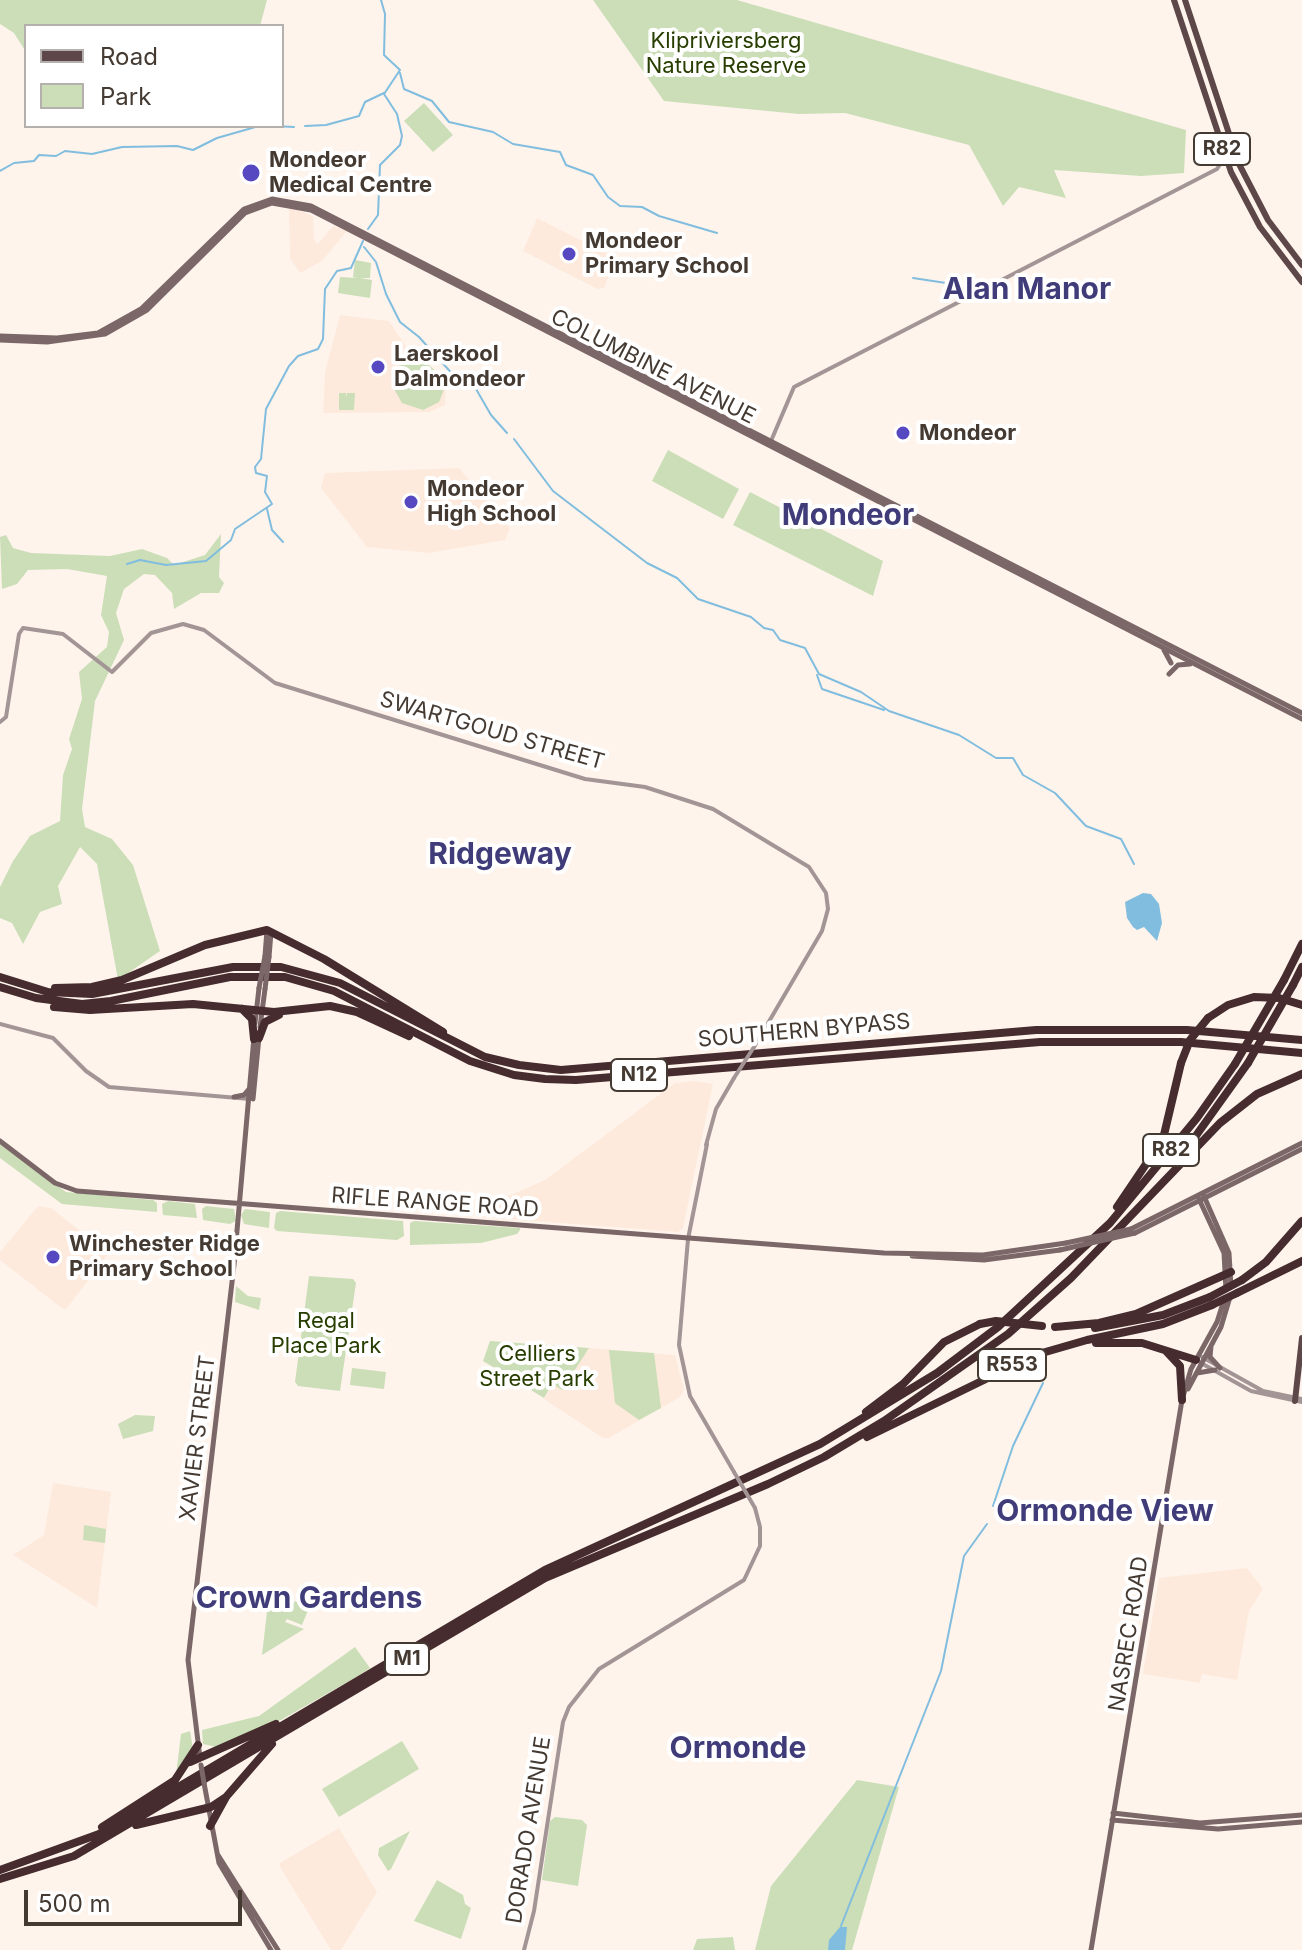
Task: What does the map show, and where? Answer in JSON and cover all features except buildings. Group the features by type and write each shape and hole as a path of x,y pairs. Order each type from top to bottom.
{"highway":[{"path":"18,984 62,988 102,985 139,974 213,942 269,931 455,1039 534,1068"},
{"name":"R82","path":"1101,1231 1149,1179 1235,1064 1302,944"},
{"name":"SOUTHERN BYPASS","path":"0,977 48,992 92,994 233,967 281,967 340,983 469,1051 534,1068 578,1070 1036,1030 1187,1030 1302,1040"},
{"name":"R82","path":"1144,1201 1201,1132 1248,1063 1302,967"},
{"name":"SOUTHERN BYPASS","path":"0,988 36,998 82,1004 230,977 285,977 334,991 451,1052 514,1075 567,1080 1050,1041 1181,1042 1302,1053"},
{"path":"0,988 38,1004 76,1010 186,1004 260,1011 330,1006 351,1010 451,1052"},
{"path":"1101,1231 1163,1139 1181,1063 1190,1040 1208,1018 1228,1005 1254,997 1279,998 1302,1005"},
{"path":"240,1008 251,1017 256,1039"},
{"path":"256,1039 269,1018 303,1008"},
{"path":"1144,1201 1239,1108 1274,1085 1302,1074"},
{"name":"M1","path":"0,1879 70,1858 545,1578 824,1457 914,1402 1008,1334 1071,1278 1144,1201"},
{"name":"R553","path":"824,1457 1013,1365 1057,1348 1163,1324 1211,1301 1266,1262 1302,1221"},
{"name":"M1","path":"0,1870 83,1842 545,1570 820,1444 878,1411 966,1352 1047,1284 1101,1231"},
{"name":"R553","path":"820,1444 903,1384 953,1335 980,1324 996,1321 1103,1328 1130,1324 1237,1293 1298,1263"},
{"path":"1055,1327 1099,1323 1136,1314 1229,1272"},
{"path":"1057,1348 1118,1341 1159,1346 1199,1359"},
{"path":"1159,1346 1180,1366 1182,1400"},
{"path":"187,1765 310,1709"},
{"path":"192,1812 210,1824 226,1797 280,1734"},
{"path":"83,1842 170,1784 187,1765 198,1742 207,1749 221,1748"},
{"path":"113,1834 149,1820 207,1808 226,1797"}],"main road":[{"name":"R82","path":"1174,0 1231,172 1260,227 1302,282"},
{"name":"R82","path":"1185,0 1239,164 1268,220 1302,265"},
{"name":"COLUMBINE AVENUE","path":"3,339 57,338 102,331 141,309 203,252 239,212 272,199 315,207 1302,716"},
{"name":"COLUMBINE AVENUE","path":"1009,565 1158,645 1302,716"},
{"path":"1158,645 1171,663"},
{"path":"1169,674 1178,665 1195,664"},
{"name":"XAVIER STREET","path":"251,1099 250,1085 269,931"},
{"name":"XAVIER STREET","path":"217,1854 207,1808 188,1660 256,1039"},
{"path":"234,1097 246,1094 250,1085"},
{"name":"RIFLE RANGE ROAD","path":"0,1141 70,1190 984,1260 1060,1250 1133,1231 1302,1146"},
{"name":"RIFLE RANGE ROAD","path":"1200,1199 1213,1195 1302,1146"},
{"path":"1208,1210 1213,1195"},
{"name":"NASREC ROAD","path":"1091,1950 1182,1415 1199,1359 1212,1342 1226,1312 1229,1272 1208,1210 1200,1199"},
{"name":"RIFLE RANGE ROAD","path":"884,1253 967,1255 1133,1231"},
{"path":"963,1246 967,1255"},
{"name":"NASREC ROAD","path":"1114,1817 1182,1400 1221,1310 1229,1272"},
{"path":"1297,1398 1302,1338"},
{"path":"1194,1375 1203,1370 1218,1369 1210,1357 1212,1342"},
{"path":"1296,1384 1297,1398"},
{"path":"1114,1817 1200,1823 1302,1815"},
{"path":"1114,1817 1205,1829 1302,1822"},
{"path":"217,1854 271,1950"},
{"path":"217,1854 278,1950"}],"street":[{"path":"770,443 784,416 791,389 1217,169 1225,157"},
{"path":"1217,169 1231,172"},
{"name":"SWARTGOUD STREET","path":"1,722 19,634 23,628 63,634 112,672 151,633 172,625 193,625 275,683 585,779 645,787 724,814 809,867 825,887 827,915 819,938 716,1109 687,1238 678,1342 687,1388 755,1508 760,1527 760,1549 754,1566 736,1588 599,1669 580,1689 565,1714"},
{"path":"0,1024 55,1039 86,1071 109,1087 251,1099"},
{"path":"1199,1359 1254,1387 1297,1398"},
{"name":"DORADO AVENUE","path":"524,1950 537,1896 565,1714"}],"shaded area":[{"path":"289,209 313,216 314,240 318,244 333,226 347,231 322,261 300,273 290,258"},
{"name":"Mondeor Primary School","path":"537,218 616,258 604,288 598,289 523,251"},
{"path":"340,315 389,321 407,348 441,375 446,386 445,405 429,412 323,413 325,372"},
{"name":"Mondeor High School","path":"459,468 510,528 505,540 429,553 367,547 321,488 325,473"},
{"path":"695,1081 713,1084 683,1228 678,1232 482,1217 481,1208 545,1180 675,1083"},
{"name":"Winchester Ridge Primary School","path":"38,1206 51,1208 109,1253 67,1308 63,1309 0,1260 0,1252"},
{"path":"589,1348 675,1355 684,1390 680,1397 609,1438 603,1438 544,1399 552,1384 562,1389"},
{"path":"53,1483 111,1492 97,1608 13,1555 44,1535"},
{"path":"1247,1568 1263,1589 1249,1611 1237,1680 1202,1674 1200,1683 1143,1674 1159,1578"},
{"path":"339,1828 377,1892 341,1950 331,1950 280,1863"}],"green space":[{"path":"0,0 267,0 261,24 24,24 24,49 14,33 0,24"},
{"name":"Klipriviersberg Nature Reserve","path":"593,0 737,0 1186,130 1184,173 1141,176 1054,170 1066,198 1019,187 1003,206 969,145 845,113 799,114 664,101"},
{"path":"424,103 453,135 433,152 404,121"},
{"path":"355,260 371,263 370,278 360,278 372,280 370,298 338,293 340,277 357,278 353,277"},
{"path":"419,356 440,375 445,387 439,402 423,410 402,403 393,387 399,366"},
{"path":"339,393 346,393 346,398 347,393 355,393 354,410 339,410"},
{"path":"668,450 739,489 723,519 652,481"},
{"path":"750,492 883,561 873,596 733,525"},
{"path":"221,534 219,577 224,583 219,593 201,593 174,609 172,593 155,575 144,574 124,589 116,613 124,640 95,701 82,809 85,827 112,839 133,865 160,951 118,980 97,864 80,847 58,886 62,904 40,912 23,944 12,923 0,918 0,887 13,861 30,836 60,821 63,775 72,749 69,739 82,699 79,672 107,647 109,632 101,615 107,576 67,569 28,570 17,584 2,589 0,537 6,535 13,548 31,553 110,556 142,549 167,558 174,565 205,555"},
{"path":"0,1144 66,1192 153,1200 157,1203 157,1212 62,1204 0,1158"},
{"path":"168,1201 195,1204 197,1218 163,1215 162,1204"},
{"path":"206,1206 234,1209 236,1221 230,1224 203,1220 202,1209"},
{"path":"245,1209 270,1212 269,1228 244,1224 241,1215"},
{"path":"276,1213 403,1221 404,1236 397,1240 277,1231 274,1228"},
{"path":"410,1223 520,1230 517,1234 481,1243 410,1245"},
{"name":"Regal Place Park","path":"309,1276 353,1279 356,1283 340,1391 298,1386 295,1382"},
{"path":"236,1286 248,1296 261,1298 259,1310 235,1302"},
{"name":"Celliers Street Park","path":"490,1341 589,1348 562,1390 552,1384 544,1398 483,1361"},
{"path":"609,1350 654,1353 661,1408 639,1420 615,1403"},
{"path":"352,1368 386,1372 384,1389 350,1385"},
{"path":"135,1415 155,1416 153,1431 123,1439 118,1424"},
{"path":"84,1525 106,1529 105,1543 83,1540"},
{"path":"295,1601 309,1608 302,1625 287,1619 285,1622 304,1629 262,1655 268,1603 289,1612"},
{"path":"355,1647 370,1668 358,1676 281,1720 216,1747 203,1744 202,1730 259,1716"},
{"path":"190,1731 193,1749 176,1775 181,1734"},
{"path":"402,1741 419,1769 339,1817 322,1789"},
{"path":"857,1780 899,1787 852,1950 755,1950 771,1886"},
{"path":"555,1817 582,1820 587,1825 578,1886 542,1880 550,1821"},
{"path":"410,1831 388,1871 378,1855 379,1848"},
{"path":"437,1880 463,1895 465,1904 471,1908 461,1939 414,1921"},
{"path":"733,1937 735,1950 693,1950 697,1939"}],"water":[{"path":"1143,893 1151,894 1159,904 1162,923 1157,941 1144,927 1137,930 1133,927 1127,918 1125,902"},
{"path":"840,1927 847,1927 845,1950 828,1950 829,1940"}],"waterway":[{"path":"368,229 378,215 380,165 400,145 402,136 397,114 384,94 400,70 384,55 385,14 381,0"},
{"path":"400,73 404,89 432,101 449,122 493,132 513,144 560,152 566,165 593,175 608,197 620,206 642,207 659,216 717,233"},
{"path":"305,126 326,125 359,116 365,102 384,93"},
{"path":"284,126 294,127"},
{"path":"0,171 14,163 34,161 39,155 56,156 65,151 92,154 122,147 177,146 193,150 217,138 252,128"},
{"path":"127,564 140,560 166,565 206,561 231,540 235,529 272,504 265,492 267,476 256,473 255,467 261,459 266,409 289,366 298,356 318,349 323,339 325,289 337,271 351,268 363,241"},
{"path":"364,247 376,262 386,294 400,322 419,337 456,378 476,389 491,415 507,433"},
{"path":"913,278 979,288"},
{"path":"514,439 553,491 647,563 677,578 698,599 751,617 764,628 773,630 780,640 805,648 819,674 861,692 889,711 959,735 996,758 1013,758 1023,775 1055,793 1086,826 1121,839 1134,864"},
{"path":"267,509 272,530 283,542"},
{"path":"817,675 822,689 884,710"},
{"path":"993,1506 1013,1446 1043,1383"},
{"path":"841,1926 941,1671 964,1556 987,1524"}],"place":[{"name":"Mondeor Medical Centre","path":"251,173"},
{"name":"Mondeor Primary School","path":"569,254"},
{"name":"Laerskool Dalmondeor","path":"378,367"},
{"name":"Mondeor","path":"903,433"},
{"name":"Mondeor High School","path":"411,502"},
{"name":"Winchester Ridge Primary School","path":"53,1257"}],"district":[{"name":"Alan Manor","path":"1027,290"},
{"name":"Mondeor","path":"848,516"},
{"name":"Ridgeway","path":"500,855"},
{"name":"Ormonde View","path":"1105,1512"},
{"name":"Crown Gardens","path":"309,1599"},
{"name":"Ormonde","path":"738,1749"}]}
